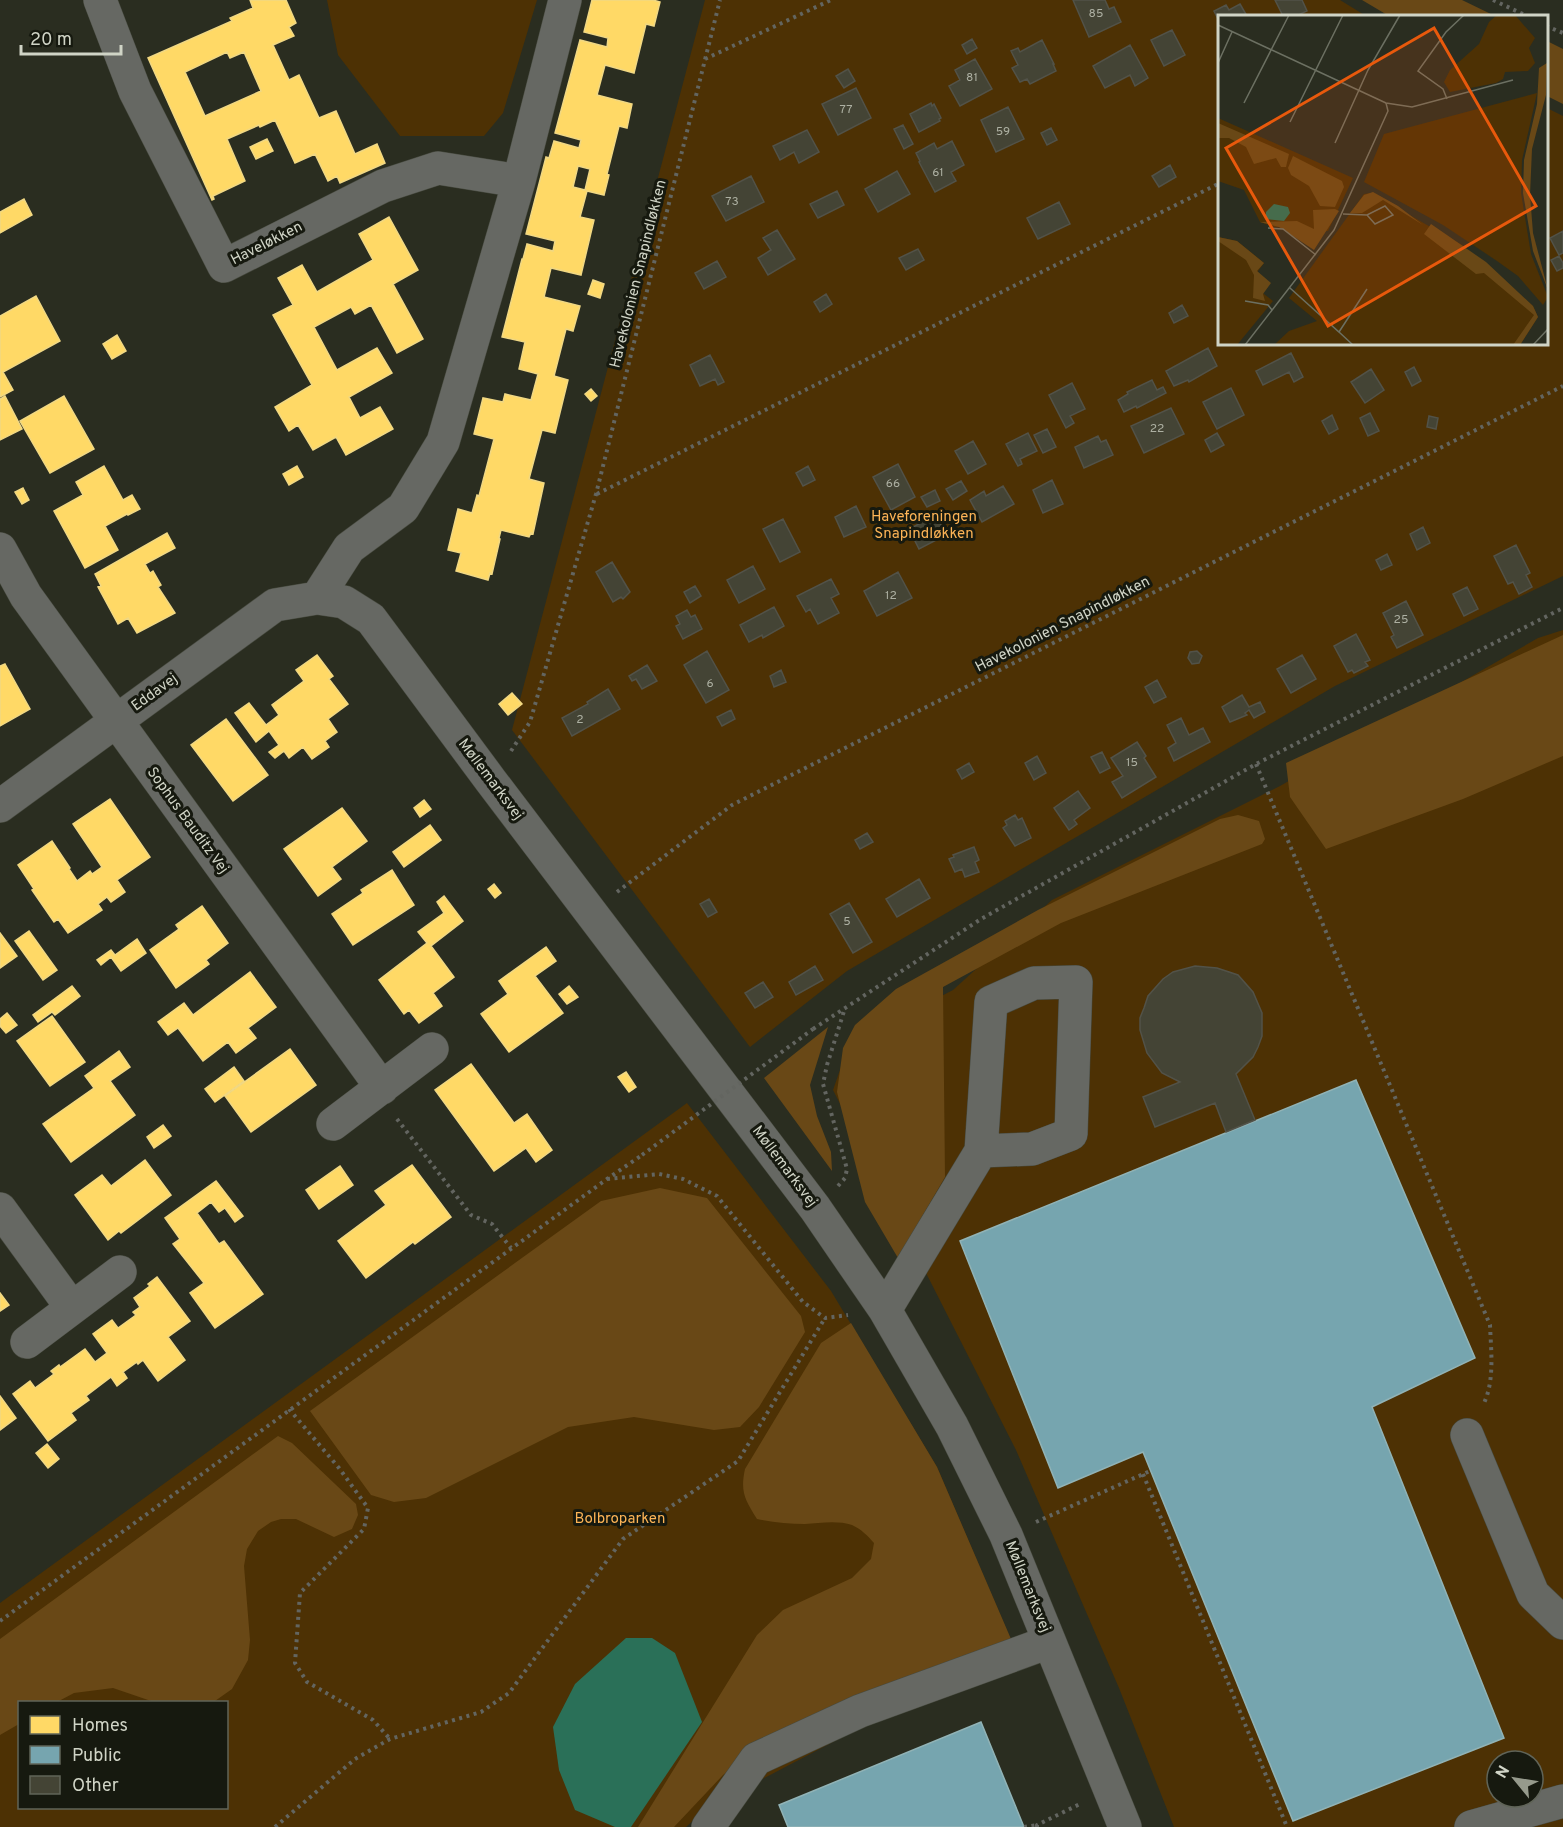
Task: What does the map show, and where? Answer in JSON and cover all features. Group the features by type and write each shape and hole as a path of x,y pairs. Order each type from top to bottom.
{"street":[{"name":"Haveløkken","path":"100,0 135,91 224,266 383,186 438,168 519,181"},
{"path":"317,598 349,548 403,508 443,442 519,181 565,0"},
{"name":"Sophus Bauditz Vej","path":"0,549 26,597 379,1090"},
{"name":"Eddavej","path":"0,806 275,605 317,598"},
{"name":"Møllemarksvej","path":"317,598 344,602 371,619 491,782 815,1208 885,1310 952,1426 1006,1535 1125,1827"},
{"path":"885,1310 981,1151 991,1002 1034,983 1076,982 1071,1134 1032,1149 981,1151"},
{"path":"333,1124 432,1049"},
{"path":"0,1209 72,1308"},
{"path":"27,1342 120,1272"},
{"path":"1467,1436 1533,1594 1563,1623"},
{"path":"708,1827 756,1759 860,1711 1049,1642"},
{"path":"1471,1827 1563,1801"}],"path":[{"name":"Havekolonien Snapindløkken","path":"491,782 530,722 597,494 720,0"},
{"path":"704,59 831,0"},
{"path":"1493,0 1525,15"},
{"path":"1548,27 1563,33"},
{"path":"597,494 1218,184"},
{"name":"Havekolonien Snapindløkken","path":"590,912 732,805 1563,386"},
{"path":"0,1621 845,1007 981,919 1256,764 1563,608"},
{"path":"1256,764 1490,1325 1489,1394 1467,1436"},
{"path":"815,1208 845,1178 847,1169 823,1084 845,1007"},
{"path":"379,1090 471,1215 492,1224 511,1248"},
{"path":"607,1179 658,1174 683,1179 717,1196 803,1302 825,1318 885,1310"},
{"path":"275,1827 356,1759 390,1739 481,1712 509,1693 623,1539 738,1461 825,1318"},
{"path":"289,1409 339,1468 368,1508 364,1529 300,1593 295,1663 308,1682 373,1720 390,1739"},
{"path":"1006,1535 1150,1471"},
{"path":"1143,1474 1287,1827"},
{"path":"1024,1827 1037,1826 1110,1790"}],"green space":[{"path":"327,0 537,0 503,113 484,136 400,136 338,55"},
{"name":"Haveforeningen Snapindløkken","path":"705,0 1340,0 1364,15 1218,15 1218,345 1548,345 1548,108 1563,116 1563,576 1335,686 847,971 750,1047 512,730"},
{"path":"1563,630 1563,1827 1174,1827 1119,1688 1016,1450 833,1090 849,1044 953,990 1052,900 1280,786 1538,638"},
{"name":"Bolbroparken","path":"687,1103 831,1291 937,1467 1014,1647 707,1808 686,1827 0,1827 0,1603"}],"shaded area":[{"path":"1362,0 1462,0 1493,15 1387,15"},
{"path":"1548,42 1563,49 1563,104 1548,96"},
{"path":"1563,635 1563,756 1463,799 1326,849 1290,797 1286,763"},
{"path":"1238,815 1259,821 1265,839 1262,844 1061,923 943,987 945,1177 898,1258 865,1202 837,1092 843,1048 855,1025 896,989 1038,910 1220,819"},
{"path":"828,1027 810,1085 817,1116 831,1152 832,1171 764,1078"},
{"path":"660,1188 707,1198 801,1316 805,1332 759,1407 740,1427 714,1430 634,1417 568,1427 426,1498 394,1502 371,1495 310,1411 601,1201"},
{"path":"851,1323 937,1467 1011,1639 753,1751 723,1775 674,1827 638,1827 757,1635 783,1610 852,1578 871,1559 874,1543 855,1527 847,1523 799,1524 757,1519 743,1490 745,1469 821,1343"},
{"path":"278,1436 292,1443 356,1504 358,1515 352,1529 334,1537 296,1519 271,1522 258,1531 247,1549 244,1566 250,1640 248,1660 232,1689 215,1701 151,1701 113,1688 74,1693 59,1701 18,1701 18,1725 0,1735 0,1639"},
{"path":"626,1638 652,1638 675,1653 702,1722 631,1827 615,1827 575,1810 559,1770 553,1727 575,1684"}],"building: Homes":[{"path":"250,0 286,0 296,23 289,27 294,36 273,45 289,80 299,75 319,118 336,111 355,154 377,144 385,163 340,183 337,176 328,181 315,154 295,163 275,120 227,139 245,181 213,196 212,200 148,58 232,21 230,18 253,8","holes":["227,52 230,58 244,52 261,91 205,116 185,72"]},
{"path":"592,0 660,2 654,26 646,24 634,73 605,65 597,95 632,104 627,128 619,126 604,195 587,191 580,217 594,220 581,275 551,268 544,297 580,306 573,331 566,329 554,376 568,380 555,433 542,430 529,479 544,483 533,534 531,533 529,537 501,530 492,574 490,573 488,580 456,571 461,553 448,550 458,509 472,513 477,495 479,496 494,439 474,434 483,398 503,402 505,394 531,400 538,374 519,369 525,342 502,337 527,244 553,251 555,241 526,234 546,157 549,158 554,141 579,148 581,140 555,133 580,40 607,47 608,38 584,32","holes":["578,166 590,169 585,190 573,187"]},
{"path":"267,139 273,151 256,159 250,147"},
{"path":"24,199 32,215 0,233 0,212"},
{"path":"389,217 418,270 393,284 423,339 397,353 371,305 355,314 351,307 314,327 337,370 377,348 392,373 349,397 360,418 380,407 393,429 346,455 336,437 313,450 298,425 289,431 275,407 312,385 273,315 293,305 278,278 302,265 317,292 373,260 359,234"},
{"path":"593,280 604,284 600,298 588,294"},
{"path":"36,296 60,341 3,372 13,390 0,397 0,316"},
{"path":"117,335 126,351 112,359 103,344"},
{"path":"591,389 597,396 591,401 585,394"},
{"path":"5,396 22,429 0,440 0,399"},
{"path":"64,396 94,449 50,473 20,421"},
{"path":"104,466 123,500 132,495 140,509 105,526 118,550 85,568 54,511 83,495 76,482"},
{"path":"297,466 303,477 289,485 283,474"},
{"path":"23,488 29,500 22,504 15,492"},
{"path":"167,533 175,548 145,564 150,573 153,571 161,585 158,587 175,613 137,633 128,618 118,624 98,587 101,586 95,574"},
{"path":"317,655 333,676 329,679 348,704 328,719 337,732 325,741 329,747 312,759 303,747 289,758 284,751 275,758 269,752 279,745 269,731 256,742 235,713 249,703 266,725 279,715 272,705 304,681 296,670"},
{"path":"5,664 30,709 0,726 0,666"},
{"path":"512,693 522,704 508,715 499,704"},
{"path":"226,719 268,775 233,801 191,745"},
{"path":"110,799 150,857 117,880 125,892 111,902 107,897 98,904 102,910 68,933 58,919 54,922 18,865 52,841 77,881 90,871 92,874 102,867 73,824"},
{"path":"424,800 431,809 420,817 414,808"},
{"path":"342,808 367,841 332,867 341,879 318,896 284,849"},
{"path":"430,825 441,840 404,867 393,852"},
{"path":"392,870 414,905 353,945 332,914 363,893 361,890"},
{"path":"494,884 501,893 495,898 488,889"},
{"path":"444,896 463,921 431,946 454,977 433,993 442,1006 419,1023 409,1010 404,1014 379,980 427,943 418,932 444,913 437,902"},
{"path":"202,906 228,943 206,960 209,964 176,988 150,950 179,929 176,925"},
{"path":"29,931 57,970 43,980 15,941"},
{"path":"0,933 17,956 0,968"},
{"path":"137,939 146,953 121,971 111,957 101,965 97,960 111,950 115,955"},
{"path":"546,947 556,961 535,976 563,1013 509,1052 481,1014 508,994 499,981"},
{"path":"250,972 276,1007 248,1028 256,1038 236,1053 228,1042 203,1061 178,1028 168,1035 158,1022 184,1003 193,1015"},
{"path":"72,986 80,996 55,1015 52,1012 38,1022 33,1015"},
{"path":"569,986 578,997 567,1004 559,994"},
{"path":"7,1013 17,1025 6,1033 0,1026 0,1019"},
{"path":"52,1016 85,1062 50,1086 17,1041"},
{"path":"290,1049 316,1085 251,1132 225,1096"},
{"path":"119,1051 130,1067 110,1081 135,1115 71,1162 43,1124 94,1088 85,1076"},
{"path":"471,1064 514,1123 527,1114 552,1150 536,1162 526,1148 494,1171 435,1090"},
{"path":"234,1067 244,1081 215,1102 205,1089"},
{"path":"626,1072 636,1087 629,1092 618,1077"},
{"path":"163,1125 171,1136 154,1148 147,1137"},
{"path":"145,1160 171,1195 121,1233 119,1231 108,1240 75,1195 102,1175 111,1186"},
{"path":"412,1165 451,1217 415,1244 413,1242 366,1278 338,1241 386,1205 375,1191"},
{"path":"340,1166 353,1185 319,1209 306,1190"},
{"path":"216,1181 243,1216 235,1222 225,1208 219,1212 211,1202 197,1213 219,1244 224,1241 263,1294 215,1328 190,1293 204,1283 173,1244 180,1239 165,1218"},
{"path":"157,1277 190,1321 168,1337 185,1360 158,1381 143,1360 123,1372 127,1378 117,1386 111,1377 86,1396 89,1400 71,1413 76,1420 48,1441 13,1394 30,1381 35,1388 54,1374 51,1371 85,1349 95,1362 107,1353 93,1334 112,1320 118,1328 136,1315 133,1312 140,1307 134,1298 150,1286 148,1284"},
{"path":"0,1293 9,1305 0,1311"},
{"path":"0,1396 16,1418 0,1430"},
{"path":"47,1444 59,1459 48,1468 36,1453"}],"building: Public":[{"path":"1356,1080 1475,1358 1372,1407 1504,1738 1293,1821 1143,1452 1058,1488 960,1241"},
{"path":"981,1722 1024,1827 788,1827 779,1805"}],"building: Other":[{"path":"1073,0 1105,0 1109,9 1114,7 1121,22 1089,37"},
{"path":"1275,0 1302,0 1307,11 1298,15 1282,15"},
{"path":"1240,4 1246,15 1218,15 1218,19 1214,11 1226,5 1229,10"},
{"path":"1172,30 1185,55 1164,66 1151,40"},
{"path":"972,39 977,48 967,54 962,45"},
{"path":"1042,40 1056,71 1030,84 1027,79 1020,82 1012,68 1018,65 1011,51 1018,48 1020,52"},
{"path":"1130,45 1148,78 1135,86 1130,75 1105,88 1093,66"},
{"path":"975,59 992,89 960,106 949,86 960,80 955,70"},
{"path":"848,69 855,81 844,88 836,76"},
{"path":"856,88 871,118 838,135 822,104"},
{"path":"931,103 932,106 934,104 941,118 940,121 919,132 910,114"},
{"path":"1008,107 1024,139 996,152 981,120"},
{"path":"903,125 913,144 904,149 894,129"},
{"path":"1051,128 1057,140 1047,145 1041,133"},
{"path":"807,130 819,152 799,163 794,152 780,160 773,146"},
{"path":"952,141 964,165 951,172 956,181 935,192 916,153 934,143 937,149"},
{"path":"1170,165 1176,177 1159,187 1152,176"},
{"path":"897,171 910,194 878,212 865,189"},
{"path":"751,176 764,202 726,221 712,196"},
{"path":"837,191 844,205 818,218 810,204"},
{"path":"1059,202 1070,224 1038,239 1027,218"},
{"path":"777,230 795,259 768,275 758,258 771,250 763,238"},
{"path":"1563,231 1563,253 1559,255 1550,238"},
{"path":"918,249 924,260 906,270 899,258"},
{"path":"1559,256 1563,268 1557,271 1551,260"},
{"path":"717,261 726,277 704,289 695,273"},
{"path":"826,294 832,304 820,312 814,302"},
{"path":"1182,305 1188,316 1174,323 1169,313"},
{"path":"1208,348 1217,366 1189,382 1188,380 1174,386 1166,371"},
{"path":"1291,353 1303,377 1294,382 1289,372 1263,385 1256,371"},
{"path":"710,355 724,382 718,385 715,379 700,386 690,365"},
{"path":"1414,367 1421,381 1412,386 1405,372"},
{"path":"1371,369 1384,390 1365,403 1351,382"},
{"path":"1152,380 1157,390 1163,387 1166,393 1124,412 1118,400 1128,394 1127,392"},
{"path":"1072,383 1085,409 1070,416 1074,423 1066,428 1049,395"},
{"path":"1231,388 1244,415 1217,429 1203,402"},
{"path":"1171,408 1184,434 1144,453 1131,426"},
{"path":"1370,413 1379,431 1368,436 1360,418"},
{"path":"1332,415 1338,429 1329,434 1322,421"},
{"path":"1429,416 1438,418 1436,429 1427,427"},
{"path":"1047,429 1056,447 1043,453 1034,435"},
{"path":"1028,433 1037,451 1020,459 1022,464 1018,466 1006,444"},
{"path":"1217,433 1224,445 1211,452 1205,440"},
{"path":"1098,436 1101,442 1106,440 1113,455 1084,468 1075,447"},
{"path":"973,441 986,464 968,474 955,451"},
{"path":"898,464 915,497 891,510 873,477"},
{"path":"808,466 815,480 803,486 796,473"},
{"path":"1052,480 1063,504 1043,513 1033,490"},
{"path":"961,481 967,491 953,500 946,489"},
{"path":"1003,486 1014,504 982,522 970,500 984,491 986,496"},
{"path":"935,490 940,501 927,507 921,497"},
{"path":"856,506 866,527 844,537 835,517"},
{"path":"936,515 946,535 919,549 909,529"},
{"path":"783,519 800,552 780,562 763,529"},
{"path":"1423,527 1430,543 1417,550 1410,534"},
{"path":"1516,545 1530,573 1526,575 1532,587 1519,594 1513,582 1508,584 1494,556"},
{"path":"1387,554 1392,565 1381,570 1376,560"},
{"path":"612,562 630,592 623,599 621,597 613,602 596,572"},
{"path":"753,566 765,589 739,603 727,580"},
{"path":"898,572 912,598 877,616 864,591"},
{"path":"831,579 839,594 831,598 839,613 818,624 810,609 806,612 797,596"},
{"path":"695,586 701,596 690,603 684,592"},
{"path":"1467,587 1478,609 1464,616 1453,594"},
{"path":"1406,601 1423,635 1397,648 1391,637 1394,635 1383,613"},
{"path":"774,607 784,626 763,638 762,635 749,642 740,625"},
{"path":"687,610 691,617 695,615 702,629 683,639 676,626 680,624 676,616"},
{"path":"1356,634 1370,660 1365,662 1368,666 1354,673 1352,670 1348,672 1334,646"},
{"path":"707,651 729,690 706,703 684,665"},
{"path":"1197,651 1202,656 1199,663 1192,664 1188,658 1190,652"},
{"path":"1302,655 1316,679 1291,693 1277,669"},
{"path":"647,665 657,681 642,689 636,679 632,681 629,676"},
{"path":"781,670 786,682 774,687 770,676"},
{"path":"1157,680 1166,697 1154,703 1145,687"},
{"path":"608,689 620,709 572,736 562,718 588,704 587,702"},
{"path":"1242,695 1249,707 1260,702 1265,712 1254,718 1249,710 1245,713 1247,715 1230,722 1222,707"},
{"path":"731,710 735,719 722,726 717,717"},
{"path":"1181,718 1189,735 1203,728 1210,742 1174,761 1168,748 1176,743 1167,725"},
{"path":"1137,742 1156,777 1122,798 1112,782 1123,776 1111,758"},
{"path":"1102,752 1110,768 1100,773 1091,757"},
{"path":"1037,756 1046,773 1034,780 1025,763"},
{"path":"969,763 974,772 962,779 957,770"},
{"path":"1078,791 1090,808 1074,820 1077,824 1069,830 1054,808"},
{"path":"1015,815 1018,820 1022,818 1031,838 1015,846 1003,828 1007,825 1005,821"},
{"path":"867,833 873,842 860,849 855,840"},
{"path":"974,847 979,860 975,862 979,872 965,877 962,869 955,872 949,859 954,857 953,855"},
{"path":"919,879 930,898 897,917 886,899"},
{"path":"709,899 717,912 708,917 700,904"},
{"path":"849,903 872,942 853,953 830,914"},
{"path":"815,966 823,980 796,995 789,982"},
{"path":"1195,966 1217,968 1238,975 1253,992 1262,1013 1262,1036 1258,1047 1253,1057 1236,1074 1255,1120 1226,1132 1215,1103 1155,1127 1143,1097 1180,1082 1162,1073 1147,1053 1140,1030 1140,1018 1148,996 1163,979 1173,972"},
{"path":"763,982 773,997 755,1008 745,993"}]}
